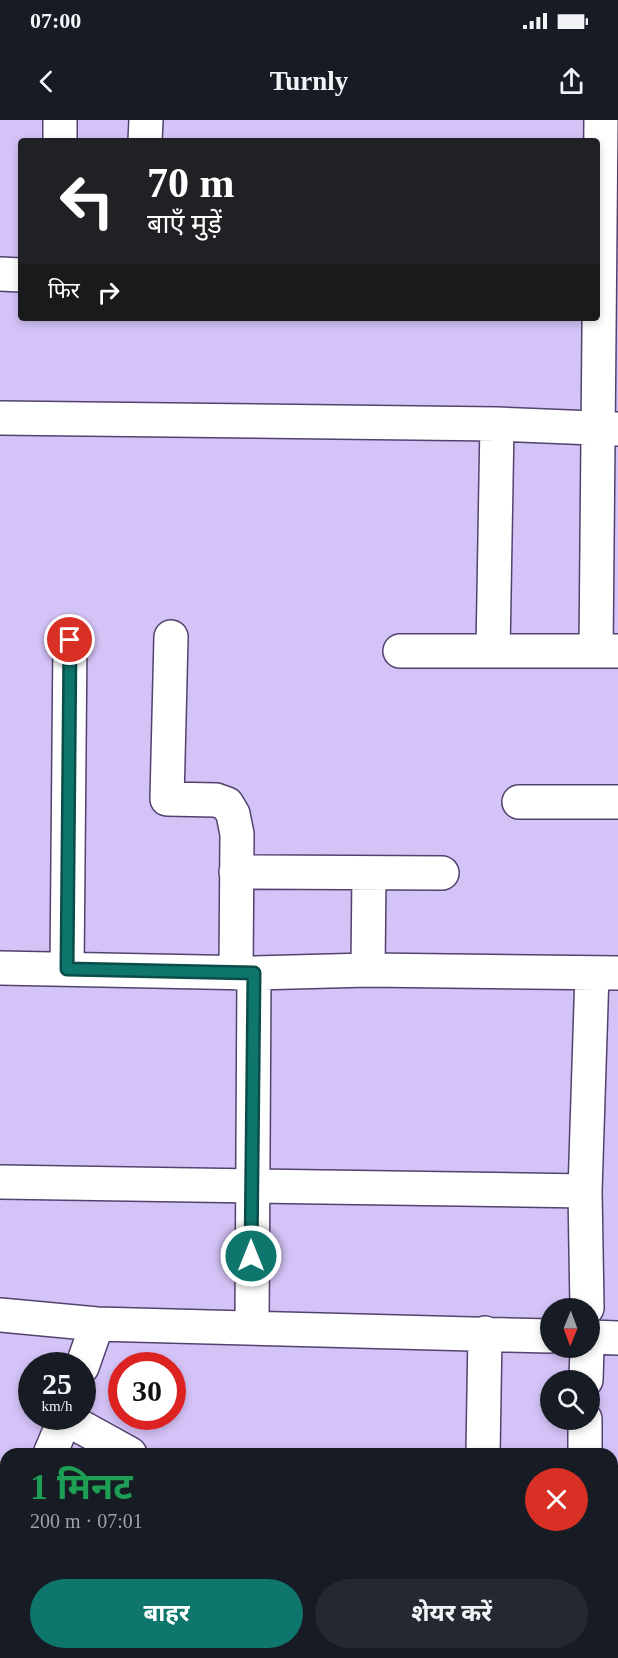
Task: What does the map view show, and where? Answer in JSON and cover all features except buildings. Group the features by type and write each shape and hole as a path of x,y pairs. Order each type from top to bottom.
{"street":[{"path":"60,120 60,138"},
{"path":"145,138 146,120"},
{"path":"400,651 607,651 608,428 601,120"},
{"path":"0,274 18,275"},
{"path":"0,418 497,424 608,428"},
{"path":"494,651 497,424"},
{"path":"171,637 167,800 216,800 227,804 233,814 237,834 236,872 245,973 252,1326"},
{"path":"67,969 70,640"},
{"path":"519,802 618,802"},
{"path":"236,872 442,873"},
{"path":"368,970 369,873"},
{"path":"0,968 245,973 368,970 605,973 585,1191 587,1298"},
{"path":"0,1182 585,1191"},
{"path":"0,1315 97,1324 252,1326 540,1336"},
{"path":"87,1352 97,1324"},
{"path":"483,1448 485,1333"},
{"path":"600,1337 618,1338"},
{"path":"53,1448 60,1430"},
{"path":"88,1430 120,1448"},
{"path":"585,1430 585,1448"}],"route":[{"path":"70,640 67,969 254,973 251,1256"}]}
